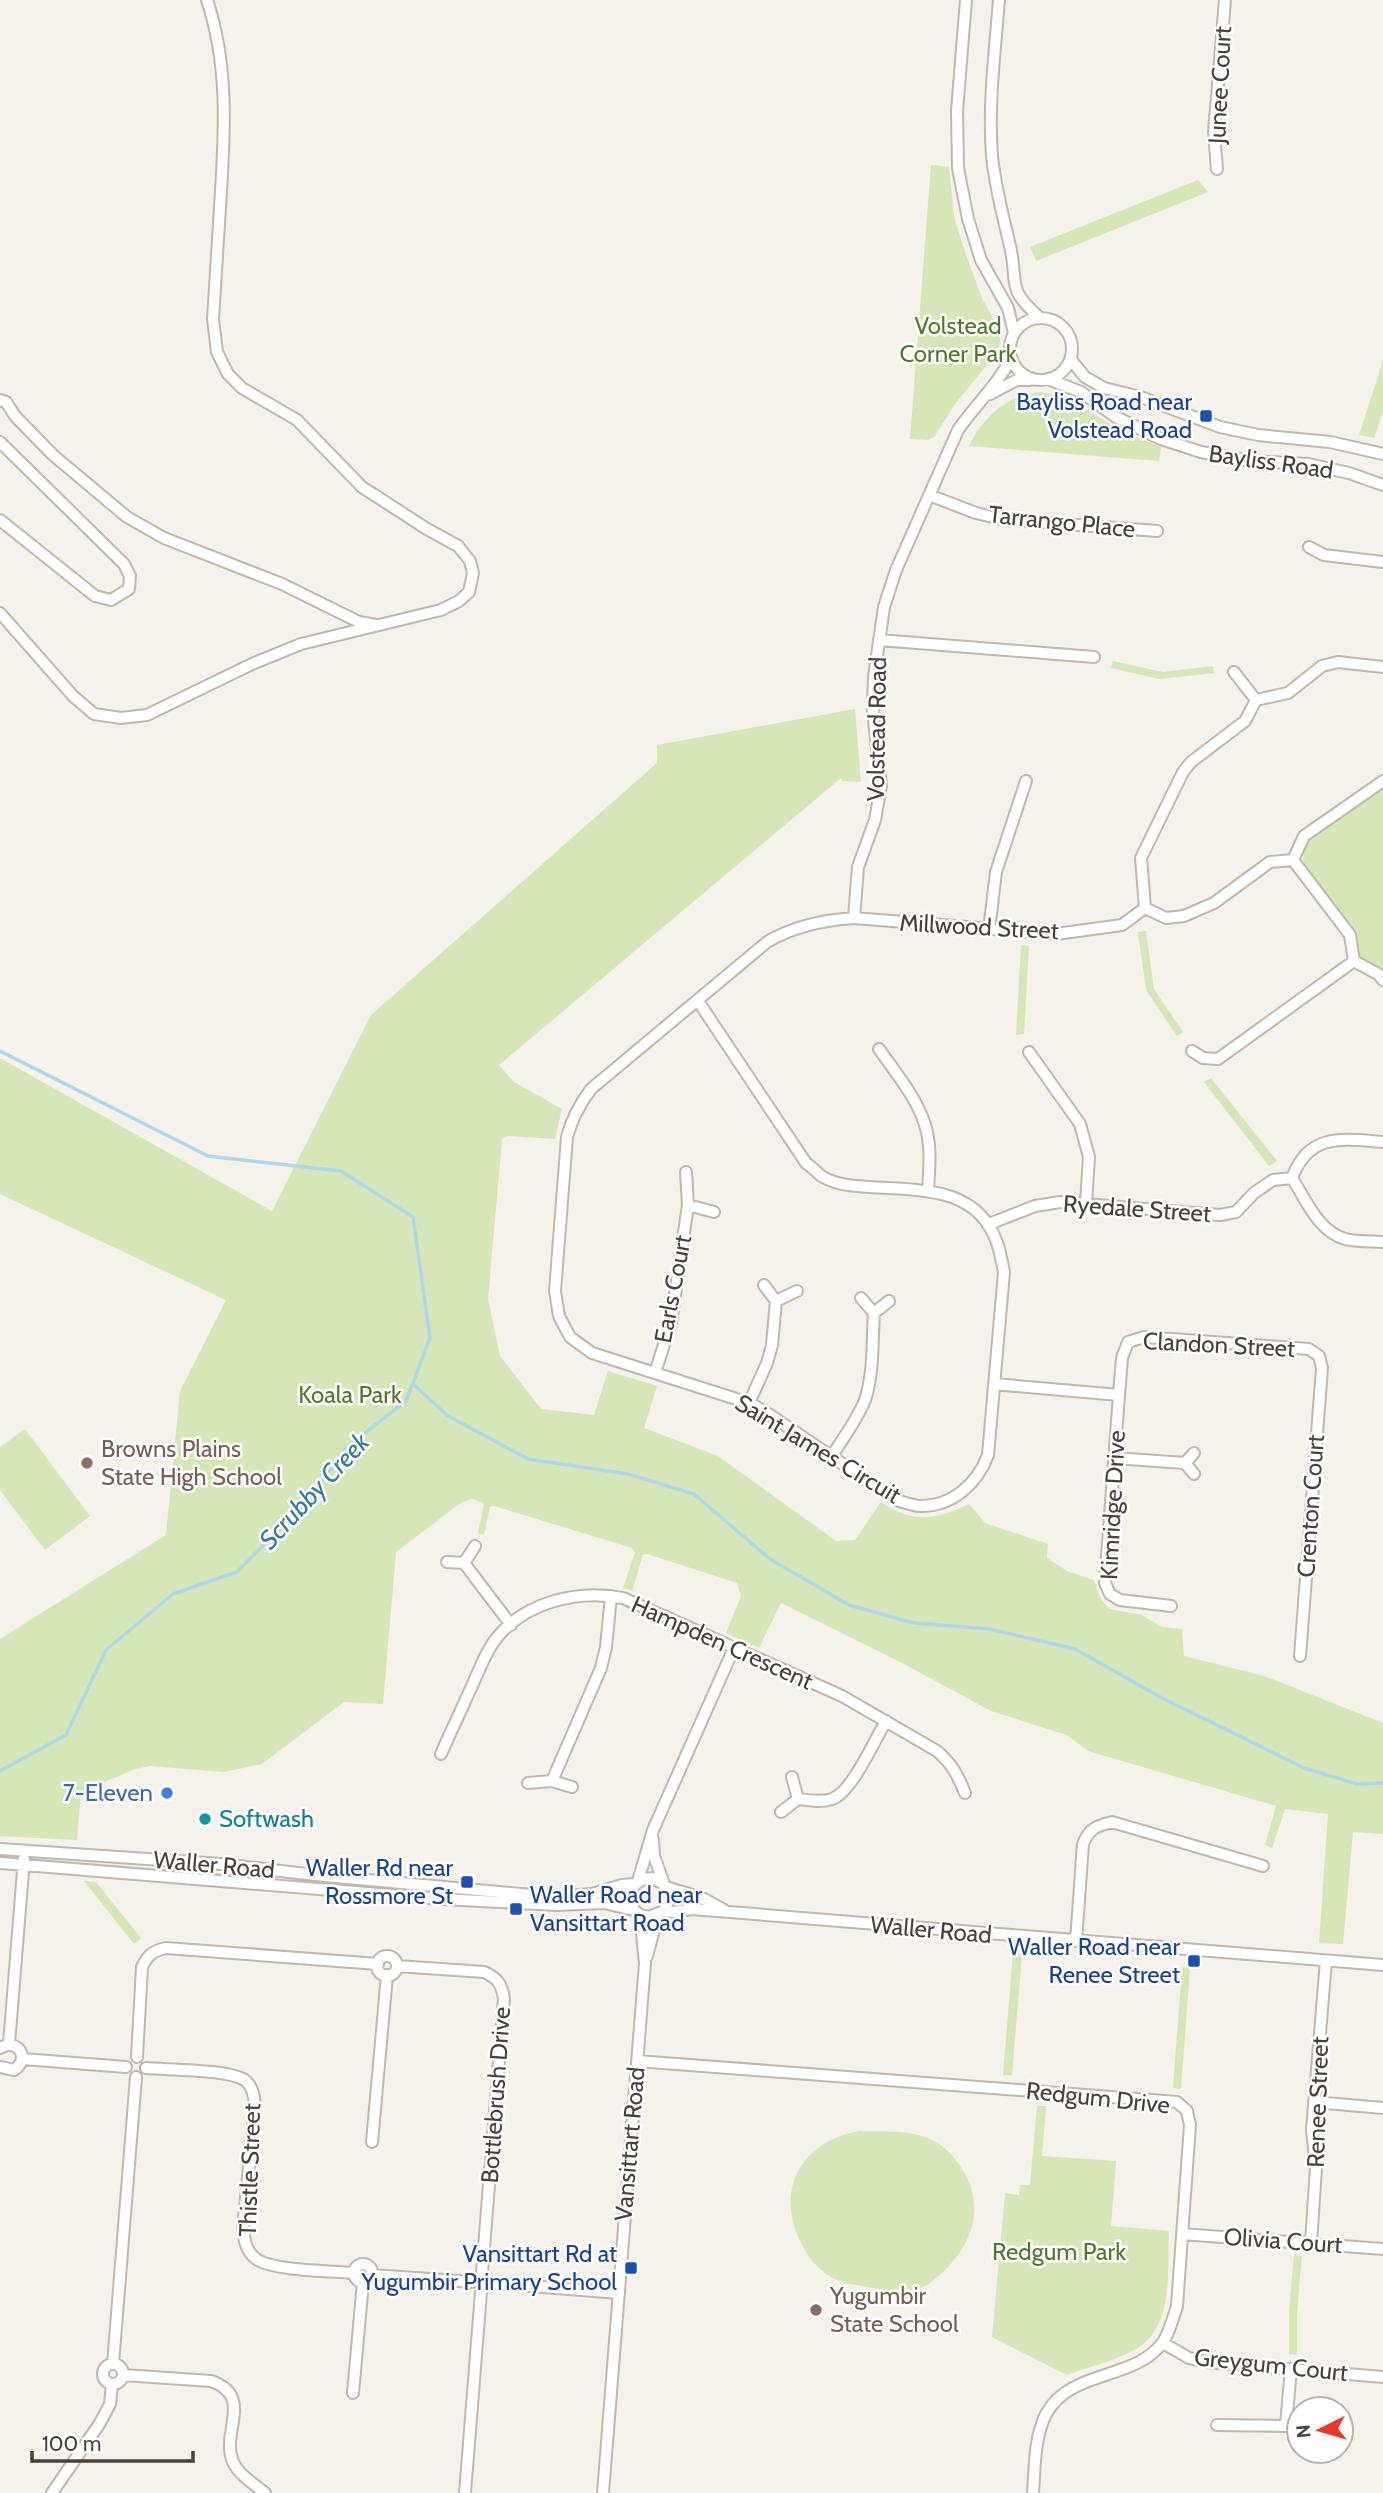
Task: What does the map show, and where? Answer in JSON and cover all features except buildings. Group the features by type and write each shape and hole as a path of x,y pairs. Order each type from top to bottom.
{"street":[{"path":"0,613 94,714 121,718 147,715 252,664 301,644 441,610 459,601 470,590 473,573 470,561 458,546 362,487 297,420 242,387 228,374 217,352 213,319 225,114 223,66 207,0"},
{"path":"966,0 957,111 958,168 968,219 981,260 1007,308 1014,333"},
{"path":"999,0 991,112 992,155 997,193 1011,250 1015,289 1022,302 1039,317"},
{"name":"Junee Court","path":"1217,169 1214,132 1226,0"},
{"path":"1035,380 1020,372 1011,358 1011,341 1020,325 1039,317 1050,318 1067,330 1072,339 1071,360 1058,376 1048,379"},
{"name":"Volstead Road","path":"988,396 1011,358"},
{"name":"Bayliss Road","path":"1071,360 1085,377 1104,388 1142,397 1220,427 1258,435 1330,442 1383,454"},
{"name":"Bayliss Road","path":"1035,380 1048,379 1081,392 1116,417 1161,439 1201,452 1251,461 1308,464 1349,473 1383,485"},
{"name":"Volstead Road","path":"854,918 859,867 875,820 881,786 873,710 874,677 884,607 896,570 958,430 971,412 988,396 1017,380 1035,380"},
{"path":"0,400 6,402 15,416 52,455 127,517 164,538 282,584 359,622 378,626"},
{"path":"0,442 124,564 130,576 129,589 111,600 95,596 0,520"},
{"name":"Tarrango Place","path":"929,495 976,513 1001,519 1157,531"},
{"path":"1309,547 1324,555 1383,562"},
{"path":"879,640 1094,657"},
{"path":"1256,700 1288,693 1330,664 1338,662 1383,667"},
{"path":"1234,672 1256,700"},
{"path":"1256,700 1245,721 1191,762 1183,772 1141,858 1145,908 1166,918 1184,916 1213,903 1270,862 1293,860"},
{"path":"989,930 996,872 1026,780"},
{"path":"1293,860 1304,836 1383,781"},
{"path":"1293,860 1350,935 1353,961"},
{"name":"Millwood Street","path":"854,918 1056,934 1122,925 1145,908"},
{"name":"Saint James Circuit","path":"854,918 832,919 784,932 767,942 591,1089 571,1119 567,1137 555,1290 559,1316 570,1336 592,1353 749,1403 897,1500 918,1506 944,1502 965,1491 981,1474 988,1455 1003,1272 998,1245 989,1224"},
{"path":"1353,961 1378,974 1383,980"},
{"path":"1192,1051 1203,1058 1218,1059 1353,961"},
{"path":"698,1001 806,1163 824,1177 846,1185 929,1191 959,1200 989,1224"},
{"path":"879,1049 918,1108 925,1124 929,1144 929,1191"},
{"path":"1029,1052 1080,1124 1089,1157 1086,1203"},
{"path":"1383,1142 1335,1139 1318,1146 1298,1163 1292,1178 1323,1227 1334,1235 1347,1240 1383,1242"},
{"name":"Earls Court","path":"655,1373 671,1322 688,1205 686,1172"},
{"name":"Ryedale Street","path":"989,1224 1035,1206 1059,1202 1220,1215 1236,1212 1254,1193 1273,1180 1292,1178"},
{"name":"Earls Court","path":"688,1205 714,1212"},
{"path":"749,1403 772,1345 776,1301 764,1285"},
{"path":"776,1301 797,1291"},
{"path":"832,1457 856,1418 865,1399 869,1379 874,1313 861,1298"},
{"path":"874,1313 889,1301"},
{"name":"Clandon Street","path":"1119,1395 1122,1358 1128,1342 1144,1337 1309,1349 1319,1356"},
{"name":"Crenton Court","path":"1300,1656 1322,1368 1319,1356"},
{"path":"994,1384 1119,1395"},
{"name":"Kimridge Drive","path":"1119,1395 1105,1583 1110,1594 1120,1601 1171,1606"},
{"path":"1185,1463 1194,1453"},
{"path":"1114,1458 1185,1463 1194,1474"},
{"path":"464,1563 475,1546"},
{"path":"447,1562 464,1563 511,1625"},
{"name":"Hampden Crescent","path":"441,1754 495,1640 511,1625 526,1614 557,1600 574,1596 611,1596 623,1598 842,1696 937,1751 948,1761 965,1793"},
{"path":"552,1781 601,1668 611,1596"},
{"path":"637,1912 630,1897 637,1883 653,1829 734,1648"},
{"path":"781,1812 798,1799 834,1799 846,1790 886,1721"},
{"path":"792,1777 798,1799"},
{"path":"528,1783 552,1781 572,1787"},
{"path":"1076,1941 1083,1844 1088,1831 1100,1825 1112,1822 1264,1866"},
{"path":"653,1829 653,1856 669,1899 661,1913"},
{"name":"Waller Road","path":"0,1849 168,1860 554,1897 592,1894 652,1878 665,1886 702,1898 730,1913"},
{"path":"0,2067 14,2070 23,2059 19,2048 4,2046 25,1851"},
{"path":"167,1877 168,1860"},
{"name":"Waller Road","path":"0,1863 441,1899 558,1905 604,1903 649,1917 692,1909 1383,1965"},
{"path":"314,1889 315,1875"},
{"name":"Vansittart Road","path":"637,1912 645,1964"},
{"name":"Vansittart Road","path":"603,2493 645,1964 661,1913"},
{"path":"137,2057 142,1967 148,1955 155,1950 166,1948 377,1964"},
{"path":"386,1956 395,1960 397,1966 395,1972 387,1976 379,1971 377,1964 386,1956"},
{"name":"Renee Street","path":"1311,2243 1316,2168 1312,2130 1326,1961"},
{"name":"Bottlebrush Drive","path":"397,1966 484,1972 500,1983 503,1990 482,2272"},
{"path":"372,2142 387,1976"},
{"path":"137,2057 145,2060 143,2075 136,2077 129,2074 126,2067 130,2059 137,2057"},
{"path":"23,2059 126,2067"},
{"name":"Redgum Drive","path":"637,2061 1177,2102 1187,2111 1190,2125 1177,2306 1163,2343"},
{"name":"Thistle Street","path":"146,2068 228,2074 246,2081 253,2091 255,2106 243,2227 245,2243 253,2257 268,2265 354,2273"},
{"path":"113,2364 136,2077"},
{"path":"1314,2102 1383,2108"},
{"name":"Olivia Court","path":"1182,2234 1383,2249"},
{"path":"364,2264 371,2267 372,2275 369,2280 363,2282 357,2279 354,2273 357,2266 364,2264"},
{"path":"481,2292 472,2282 474,2276 482,2272 488,2274 492,2283"},
{"path":"372,2275 472,2282"},
{"path":"353,2393 363,2282"},
{"path":"492,2283 619,2293"},
{"path":"481,2292 489,2289 492,2283"},
{"path":"465,2493 481,2292"},
{"path":"1033,2493 1038,2436 1047,2412 1061,2395 1079,2384 1128,2366 1163,2343"},
{"name":"Greygum Court","path":"1163,2343 1189,2358 1383,2376"},
{"path":"113,2364 122,2369 123,2375 118,2383 112,2384 106,2381 103,2372 107,2366 113,2364"},
{"path":"1289,2395 1291,2369"},
{"path":"123,2375 211,2381 223,2385 230,2392 234,2404 230,2448 233,2462 241,2473 265,2493"},
{"path":"53,2492 100,2423 110,2404 112,2384"},
{"path":"1217,2426 1285,2425"}],"green space":[{"name":"Volstead Corner Park","path":"931,165 949,167 954,217 982,298 1001,333 999,350 955,404 934,437 928,440 910,439"},
{"path":"1198,180 1208,192 1036,261 1030,247"},
{"path":"1383,361 1383,411 1374,438 1359,435"},
{"name":"Volstead Corner Park","path":"1038,392 1060,396 1078,404 1114,426 1161,447 1159,461 969,446 981,426 996,410 1015,398"},
{"path":"1113,661 1163,672 1213,666 1214,673 1159,679 1111,668"},
{"name":"Koala Park","path":"855,709 861,782 842,781 841,778 499,1065 514,1082 562,1109 555,1139 507,1136 502,1139 488,1299 500,1356 541,1409 594,1415 608,1371 657,1386 644,1428 718,1456 836,1541 855,1540 881,1502 914,1517 945,1514 969,1504 985,1523 1048,1544 1047,1558 1067,1571 1094,1580 1101,1600 1110,1609 1142,1615 1162,1627 1182,1629 1184,1656 1264,1676 1383,1723 1383,1834 1353,1832 1343,1944 1319,1943 1328,1814 1285,1809 1272,1848 1265,1845 1276,1806 1088,1751 1067,1735 991,1711 781,1603 759,1648 726,1633 741,1596 737,1583 647,1554 643,1555 632,1591 623,1588 635,1552 632,1548 494,1506 490,1507 484,1535 478,1533 484,1503 472,1499 462,1502 396,1552 383,1704 344,1702 262,1764 224,1772 150,1766 135,1769 81,1792 77,1840 0,1836 0,1639 166,1535 180,1391 226,1300 0,1194 0,1058 272,1211 371,1015 657,763 657,745"},
{"path":"1383,787 1383,971 1360,958 1353,931 1304,865 1303,853 1313,835"},
{"path":"1146,931 1154,989 1183,1032 1177,1036 1146,990 1138,932"},
{"path":"1021,945 1029,946 1024,1034 1016,1035"},
{"path":"1211,1078 1277,1161 1269,1166 1204,1082"},
{"path":"25,1429 90,1516 45,1550 0,1490 0,1447"},
{"path":"84,1881 96,1882 141,1938 134,1944"},
{"path":"1013,1953 1022,1954 1012,2075 1003,2075"},
{"path":"1182,1967 1190,1968 1181,2089 1173,2088"},
{"name":"Redgum Park","path":"1037,2106 1046,2106 1042,2156 1116,2161 1111,2226 1169,2231 1166,2297 1156,2328 1147,2340 1134,2350 1067,2375 992,2337 1005,2193 1019,2195 1020,2185 1030,2185"},
{"path":"859,2131 887,2131 924,2136 953,2157 969,2182 974,2209 969,2235 945,2270 919,2289 888,2290 835,2279 817,2266 800,2241 793,2221 791,2203 799,2170 809,2156 822,2145 839,2136"},
{"path":"1294,2255 1302,2256 1297,2312 1297,2355 1289,2354 1289,2311"}],"waterway":[{"name":"Scrubby Creek","path":"0,1051 208,1156 341,1171 413,1217 430,1338 406,1401 347,1447 307,1501 237,1572 173,1594 106,1650 66,1735 0,1771"},
{"path":"413,1384 448,1416 528,1459 628,1474 694,1494 770,1559 849,1605 914,1623 989,1629 1075,1649 1162,1698 1304,1768 1357,1784 1383,1783"}],"place":[{"name":"Bayliss Road near Volstead Road","path":"1206,416"},
{"name":"Browns Plains State High School","path":"87,1463"},
{"name":"7-Eleven","path":"167,1793"},
{"name":"Softwash","path":"205,1819"},
{"name":"Waller Rd near Rossmore St","path":"467,1882"},
{"name":"Waller Road near Vansittart Road","path":"516,1909"},
{"name":"Waller Road near Renee Street","path":"1194,1961"},
{"name":"Vansittart Rd at Yugumbir Primary School","path":"631,2268"},
{"name":"Yugumbir State School","path":"816,2310"}]}
